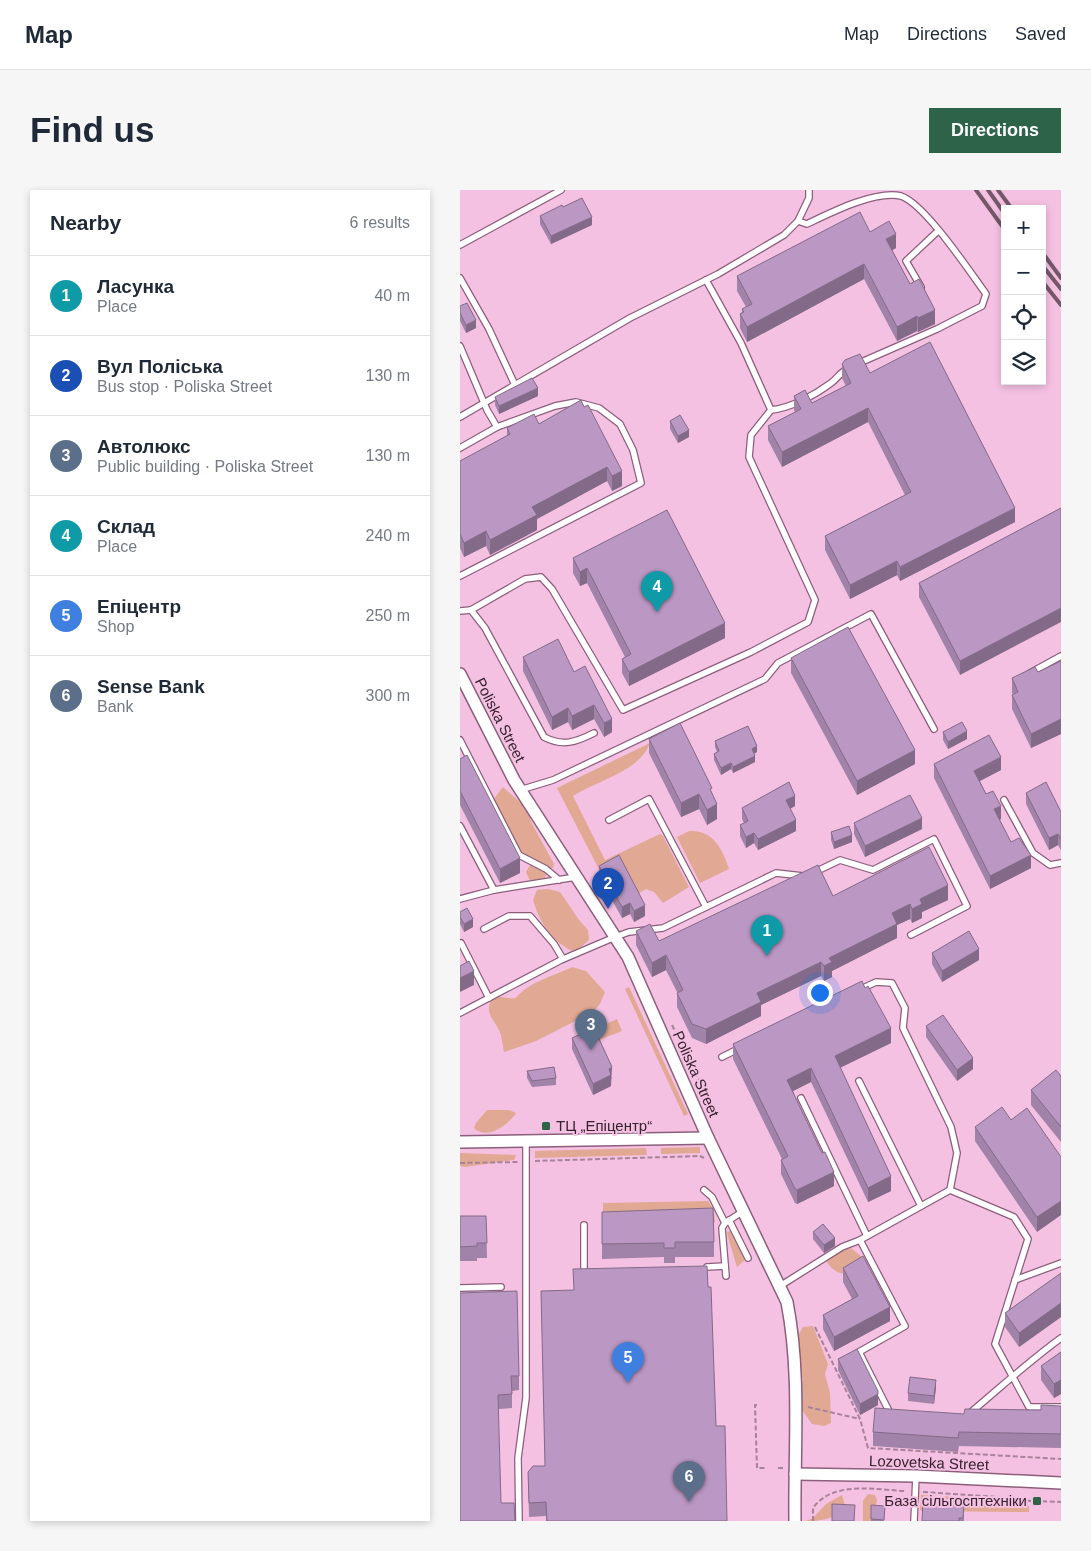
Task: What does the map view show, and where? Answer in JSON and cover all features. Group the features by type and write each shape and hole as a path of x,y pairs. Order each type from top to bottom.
{"street":[{"name":"Poliska Street","path":"460,674 520,790 628,957 708,1138 745,1210 787,1302 792,1330 790,1471 795,1521"},
{"path":"460,1142 708,1138"},
{"name":"Lozovetska Street","path":"790,1471 1061,1483"}],"lane":[{"path":"460,245 561,190"},
{"path":"460,417 630,318 706,280 784,235 798,221 809,198 809,190"},
{"path":"460,611 471,610 525,579 541,577 552,589 624,710 751,652 808,622 815,600 749,457 751,436 771,410 784,409 832,383 842,371 937,329 982,306 986,294 918,207 901,196 872,196 807,224 798,221"},
{"path":"923,290 906,261 938,231"},
{"path":"460,278 489,329 515,385"},
{"path":"706,280 741,343 771,410"},
{"path":"460,346 484,403 497,427"},
{"path":"460,448 497,427 576,402 599,408 620,424 633,450 641,483 460,576"},
{"path":"471,610 485,628 544,737 556,743 574,742 594,733"},
{"path":"520,790 553,780 765,679 778,663 871,614 934,729"},
{"path":"1026,675 1061,656"},
{"path":"460,740 519,855 546,869 559,880"},
{"path":"460,759 468,755"},
{"path":"609,820 649,799 706,907"},
{"path":"1004,800 1033,853 1050,865 1061,863"},
{"path":"460,826 494,890"},
{"path":"460,1013 563,959 629,932 663,928 776,873 806,876 840,860 873,870 934,839 967,906 911,935"},
{"path":"460,899 494,890 576,877"},
{"path":"484,929 509,916 530,916 554,944 563,959"},
{"path":"461,943 489,998"},
{"path":"850,994 876,982 892,983 905,1008 903,1028 950,1127 956,1153 950,1190"},
{"path":"722,1057 748,1044"},
{"path":"859,1082 921,1206"},
{"path":"801,1098 868,1236"},
{"path":"519,1521 518,1458 526,1398 526,1141"},
{"path":"704,1190 712,1197 748,1258"},
{"path":"780,1286 842,1247 868,1236 950,1190"},
{"path":"950,1190 1014,1217 1028,1239 995,1344 1029,1407 1061,1408"},
{"path":"726,1276 722,1234 727,1222 745,1210"},
{"path":"584,1225 584,1272 594,1278"},
{"path":"860,1240 905,1326 859,1352 890,1415 899,1415"},
{"path":"1015,1280 1061,1263"},
{"path":"707,1267 725,1266"},
{"path":"460,1288 500,1287"},
{"path":"961,1420 1013,1378 1036,1356 1061,1338"},
{"path":"914,1521 916,1476"}],"path":[{"path":"460,1163 700,1156 706,1159"},
{"path":"815,1327 860,1419 868,1448 1061,1459"},
{"path":"757,1405 755,1405 757,1468 765,1468"},
{"path":"808,1407 860,1419"},
{"path":"778,1468 790,1471"},
{"path":"813,1521 813,1508 817,1503 824,1496 844,1489 915,1491 1000,1497 1007,1500 1061,1502"}],"shaded area":[{"path":"650,743 645,753 627,768 573,796 605,860 660,834 663,836 689,887 663,903 654,892 646,889 634,896 602,875 557,788"},
{"path":"503,787 527,808 531,822 554,864 553,868 539,867 546,873 545,881 541,883 530,881 526,872 530,865 512,851 493,800"},
{"path":"689,831 711,837 720,848 729,869 700,883 677,837"},
{"path":"548,889 560,892 588,930 589,940 581,947 572,951 558,942 547,930 539,916 533,900 537,890"},
{"path":"572,967 586,971 605,992 600,1004 593,1012 536,1041 504,1052 501,1035 489,1013 493,997 516,998 521,992 534,984"},
{"path":"629,987 688,1114 684,1116 625,989"},
{"path":"617,1019 622,1031 596,1041 592,1030"},
{"path":"487,1110 509,1110 516,1113 503,1126 491,1132 479,1132 474,1128"},
{"path":"700,1147 700,1153 661,1154 661,1148"},
{"path":"646,1148 647,1155 535,1158 535,1151"},
{"path":"460,1153 516,1155 514,1160 465,1167 460,1166"},
{"path":"708,1201 714,1210 715,1222 603,1220 603,1203"},
{"path":"730,1231 745,1260 737,1267 727,1232"},
{"path":"851,1248 862,1257 855,1274 846,1274 832,1269 827,1262 832,1253"},
{"path":"813,1326 828,1364 825,1374 830,1393 831,1423 824,1426 812,1424 802,1410 800,1393 803,1379 799,1368 797,1337 803,1327"},
{"path":"868,1494 875,1495 877,1500 873,1521 863,1521 863,1501"},
{"path":"842,1495 846,1509 827,1519 806,1521 813,1518 826,1504"},
{"path":"921,1495 990,1499 998,1503 1029,1506 1029,1512 923,1511 920,1510"}],"building":[{"path":"582,198 592,217 551,236 540,216"},
{"path":"860,212 870,232 889,221 896,234 886,239 910,284 919,279 935,310 918,318 917,316 897,327 864,264 747,327 740,314 744,312 742,309 752,304 737,276"},
{"path":"467,303 476,320 466,325 460,313 460,306"},
{"path":"930,342 1015,508 900,567 897,561 850,585 825,536 911,492 868,408 782,452 768,426 801,409 794,396 805,390 812,403 851,383 842,364 845,360 860,354 870,373"},
{"path":"532,378 538,388 499,406 495,397"},
{"path":"581,400 584,407 588,405 622,471 612,476 607,467 532,507 537,515 490,540 486,531 464,543 460,534 460,461 510,434 507,428 534,414 539,424"},
{"path":"680,415 689,430 678,436 670,421"},
{"path":"1061,508 1061,608 960,661 919,583"},
{"path":"667,510 725,623 629,672 622,659 631,654 587,568 580,572 573,558"},
{"path":"848,627 915,750 857,781 791,658"},
{"path":"558,639 574,672 585,666 612,719 604,723 594,705 572,716 568,708 552,717 523,657"},
{"path":"1061,661 1061,719 1031,734 1012,695 1018,692 1012,678 1035,667 1038,672"},
{"path":"962,722 967,731 948,742 943,732"},
{"path":"680,723 712,788 710,789 717,804 707,810 699,794 681,803 649,739"},
{"path":"748,726 757,746 752,749 755,756 733,767 731,763 721,768 714,754 719,751 715,741"},
{"path":"989,735 1001,757 974,771 986,794 993,791 1001,806 994,809 1011,842 1019,838 1031,855 990,876 934,764"},
{"path":"467,755 520,858 500,869 460,791 460,759"},
{"path":"789,782 795,796 786,800 796,820 758,839 754,833 746,837 740,825 748,821 742,808"},
{"path":"1046,782 1061,812 1061,839 1058,834 1049,838 1026,793"},
{"path":"910,795 922,818 865,846 854,823"},
{"path":"849,826 852,835 834,842 831,832"},
{"path":"929,847 948,885 920,899 922,904 912,909 910,904 892,913 897,924 829,958 832,962 824,966 821,962 757,993 761,1002 706,1029 692,1024 677,993 683,990 666,955 652,963 636,931 650,924 659,941 818,865 833,896"},
{"path":"619,855 645,905 634,911 630,903 622,907 599,866"},
{"path":"467,908 473,919 464,924 460,917 460,912"},
{"path":"969,931 979,949 942,971 932,953"},
{"path":"469,961 474,971 460,978 460,966"},
{"path":"862,981 865,988 868,986 891,1028 835,1056 891,1176 868,1188 811,1068 787,1080 822,1153 825,1152 834,1172 797,1190 781,1160 788,1156 733,1044"},
{"path":"943,1015 973,1058 957,1070 926,1026"},
{"path":"594,1028 612,1067 609,1069 611,1075 593,1084 572,1038"},
{"path":"554,1067 556,1078 532,1081 527,1071"},
{"path":"1056,1070 1061,1076 1061,1127 1031,1090"},
{"path":"1002,1107 1011,1120 1027,1108 1061,1157 1061,1201 1037,1217 975,1127"},
{"path":"713,1208 714,1242 675,1242 675,1248 664,1248 664,1243 602,1244 602,1212"},
{"path":"460,1216 486,1216 487,1243 477,1243 477,1246 460,1247"},
{"path":"823,1224 835,1238 824,1245 813,1232"},
{"path":"863,1256 890,1307 834,1337 823,1315 858,1296 843,1268"},
{"path":"707,1266 708,1287 711,1287 716,1426 725,1426 727,1521 547,1521 546,1502 529,1503 528,1472 533,1466 545,1466 541,1291 574,1290 573,1269"},
{"path":"1061,1273 1061,1303 1019,1333 1005,1313"},
{"path":"517,1291 519,1376 511,1376 512,1394 498,1395 501,1503 514,1503 515,1521 460,1521 460,1293"},
{"path":"857,1349 878,1391 878,1394 860,1404 838,1359"},
{"path":"1061,1352 1061,1380 1054,1384 1041,1366"},
{"path":"910,1377 936,1380 934,1396 908,1393"},
{"path":"1041,1405 1061,1406 1061,1434 959,1432 958,1438 873,1432 875,1408 964,1414 965,1409 1041,1410"},
{"path":"923,1500 960,1501 960,1504 964,1504 963,1518 959,1518 959,1521 922,1521"},
{"path":"832,1504 855,1505 854,1521 832,1521"},
{"path":"871,1505 885,1506 884,1520 871,1519"}],"railway":[{"path":"976,190 1001,224"},
{"path":"988,190 1001,208"},
{"path":"998,190 1009,205"},
{"path":"1046,257 1061,278"},
{"path":"1046,270 1061,289"},
{"path":"1046,286 1061,305"}],"place":[{"name":"Склад","path":"657,612"},
{"name":"Вул Поліська","path":"608,909"},
{"name":"Ласунка","path":"767,956"},
{"name":"Автолюкс","path":"591,1050"},
{"name":"ТЦ „Епіцентр“","path":"546,1126"},
{"name":"Епіцентр","path":"628,1383"},
{"name":"База сільгосптехніки","path":"1037,1501"},
{"name":"Sense Bank","path":"689,1502"}]}
